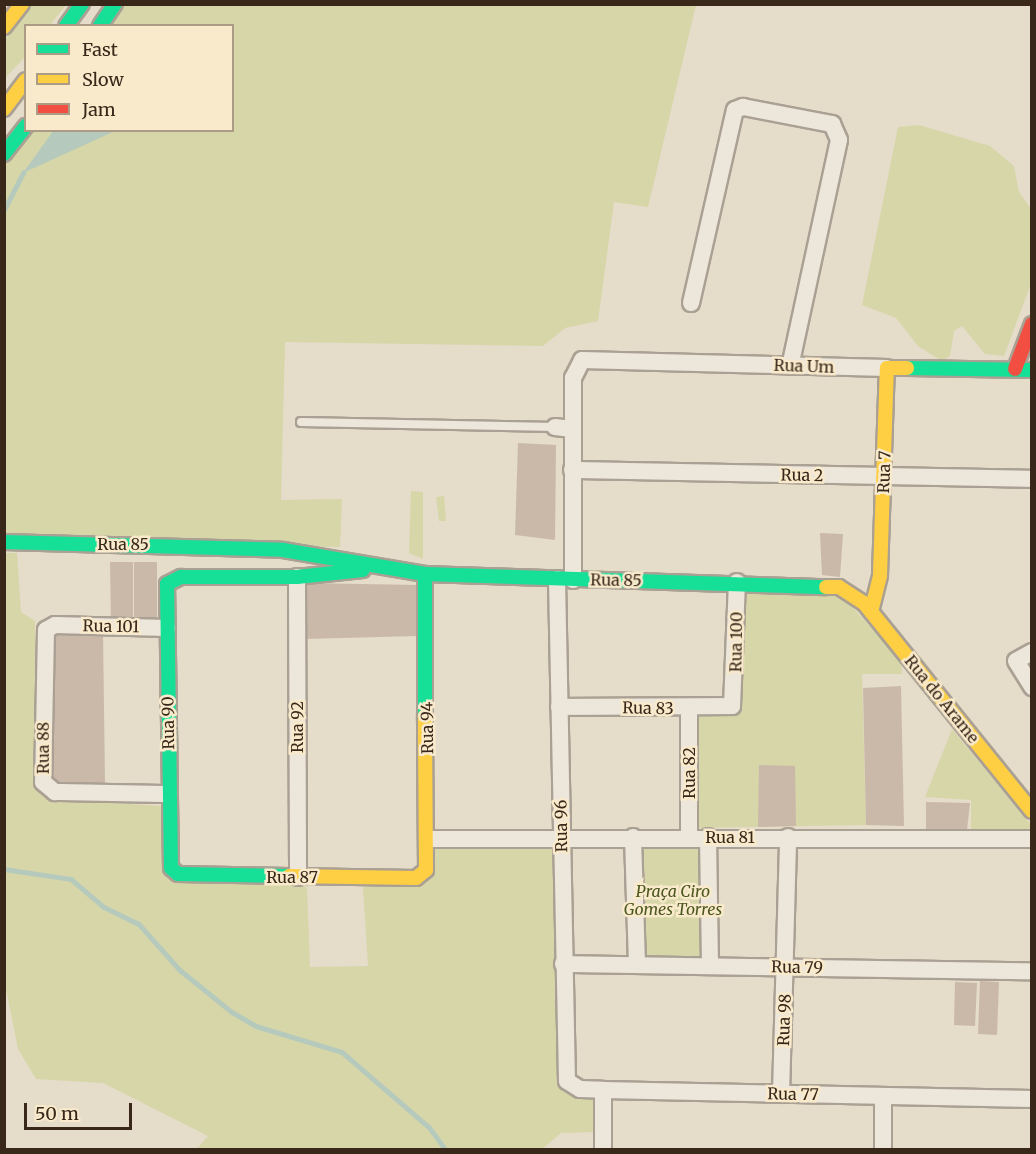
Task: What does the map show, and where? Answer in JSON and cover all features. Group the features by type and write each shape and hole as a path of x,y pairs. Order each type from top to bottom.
{"street":[{"path":"4,27 22,4"},
{"path":"67,24 82,4"},
{"path":"101,24 115,4"},
{"path":"6,104 24,82"},
{"path":"691,303 735,110 743,107 832,124 839,140 790,366"},
{"path":"4,154 24,129"},
{"path":"1014,369 1032,324"},
{"name":"Rua Um","path":"578,363 589,359 790,366 1032,370"},
{"name":"Rua 96","path":"565,1072 559,707 573,470 564,428 578,363"},
{"name":"Rua 7","path":"871,612 880,575 887,368"},
{"name":"Rua 2","path":"573,470 1032,478"},
{"name":"Rua 85","path":"4,542 283,550 425,574 828,584 849,591"},
{"name":"Rua 85","path":"170,580 297,577 383,567"},
{"name":"Rua 94","path":"416,878 426,870 429,839 425,574"},
{"path":"849,591 880,575"},
{"name":"Rua 92","path":"297,577 298,878"},
{"name":"Rua 90","path":"170,580 167,628 171,868"},
{"name":"Rua 100","path":"735,702 737,582"},
{"name":"Rua do Arame","path":"849,591 871,612 1032,811"},
{"name":"Rua 101","path":"55,625 167,628"},
{"name":"Rua 88","path":"55,625 42,640 44,787 55,792 169,794"},
{"path":"1032,652 1016,661 1032,687"},
{"name":"Rua 83","path":"559,707 689,709 735,702"},
{"name":"Rua 82","path":"689,709 689,837"},
{"name":"Rua 81","path":"429,839 561,837 1032,839"},
{"path":"633,837 637,965"},
{"path":"708,837 710,966"},
{"name":"Rua 98","path":"781,1094 788,837"},
{"name":"Rua 87","path":"171,868 185,876 416,878"},
{"name":"Rua 79","path":"563,964 1032,971"},
{"name":"Rua 77","path":"565,1072 572,1086 603,1090 1032,1100"},
{"path":"603,1090 603,1149"},
{"path":"883,1096 884,1149"}],"lane":[{"path":"301,422 564,428"}],"green space":[{"path":"32,5 66,5 51,24 24,24 24,58 5,78 4,41"},
{"path":"120,5 696,5 648,207 614,202 598,321 565,328 543,346 285,342 281,500 342,499 340,547 5,543 4,155 24,132 234,132 234,24 105,24"},
{"path":"919,125 990,146 1014,166 1019,192 1031,209 1032,281 1004,356 985,354 962,326 954,331 950,356 942,361 918,346 896,318 862,305 898,127"},
{"path":"411,491 423,492 423,559 409,553"},
{"path":"444,496 446,521 439,521 436,497"},
{"path":"4,553 17,553 21,612 35,621 36,787 51,799 162,806 164,868 307,887 310,967 368,966 363,887 419,884 435,845 556,839 561,1082 578,1097 600,1100 595,1132 561,1133 541,1150 197,1149 208,1136 103,1083 36,1079 18,1049 5,984"},
{"path":"742,586 841,595 901,660 902,674 862,674 866,825 696,828 695,717 741,710"},
{"path":"952,729 1031,825 1031,831 971,829 971,800 925,797"},
{"name":"Praça Ciro Gomes Torres","path":"700,841 703,958 644,957 642,843"}],"shaded area":[{"path":"52,132 113,132 23,173"}],"building":[{"path":"518,443 556,445 555,540 515,535"},
{"path":"820,533 843,534 840,577 822,575"},
{"path":"110,562 133,562 133,621 111,621"},
{"path":"134,562 157,562 157,621 134,621"},
{"path":"304,583 417,585 417,636 305,639"},
{"path":"49,632 103,632 105,784 50,785"},
{"path":"901,686 904,826 866,825 863,688"},
{"path":"759,765 795,766 796,826 758,827"},
{"path":"926,802 970,803 967,830 926,829"},
{"path":"980,981 999,982 997,1035 978,1034"},
{"path":"955,982 977,983 975,1026 954,1025"}],"waterway":[{"path":"4,210 23,173"},
{"path":"4,869 71,879 104,907 139,924 180,970 232,1012 256,1026 342,1052 430,1128 446,1150"}],"traffic: fast":[{"path":"67,24 82,4"},
{"path":"101,24 115,4"},
{"path":"4,154 24,129"},
{"path":"907,368 1032,370"},
{"path":"4,542 283,550 425,574 826,587"},
{"path":"289,876 178,874 171,868 167,584 181,577 297,577 363,570"},
{"path":"425,574 425,716"}],"traffic: slow":[{"path":"4,27 22,4"},
{"path":"4,109 24,83"},
{"path":"871,612 880,575 887,368 907,368"},
{"path":"826,587 839,587 864,603 1032,811"},
{"path":"289,876 416,878 426,870 425,716"}],"traffic: jam":[{"path":"1015,369 1032,324"}]}
